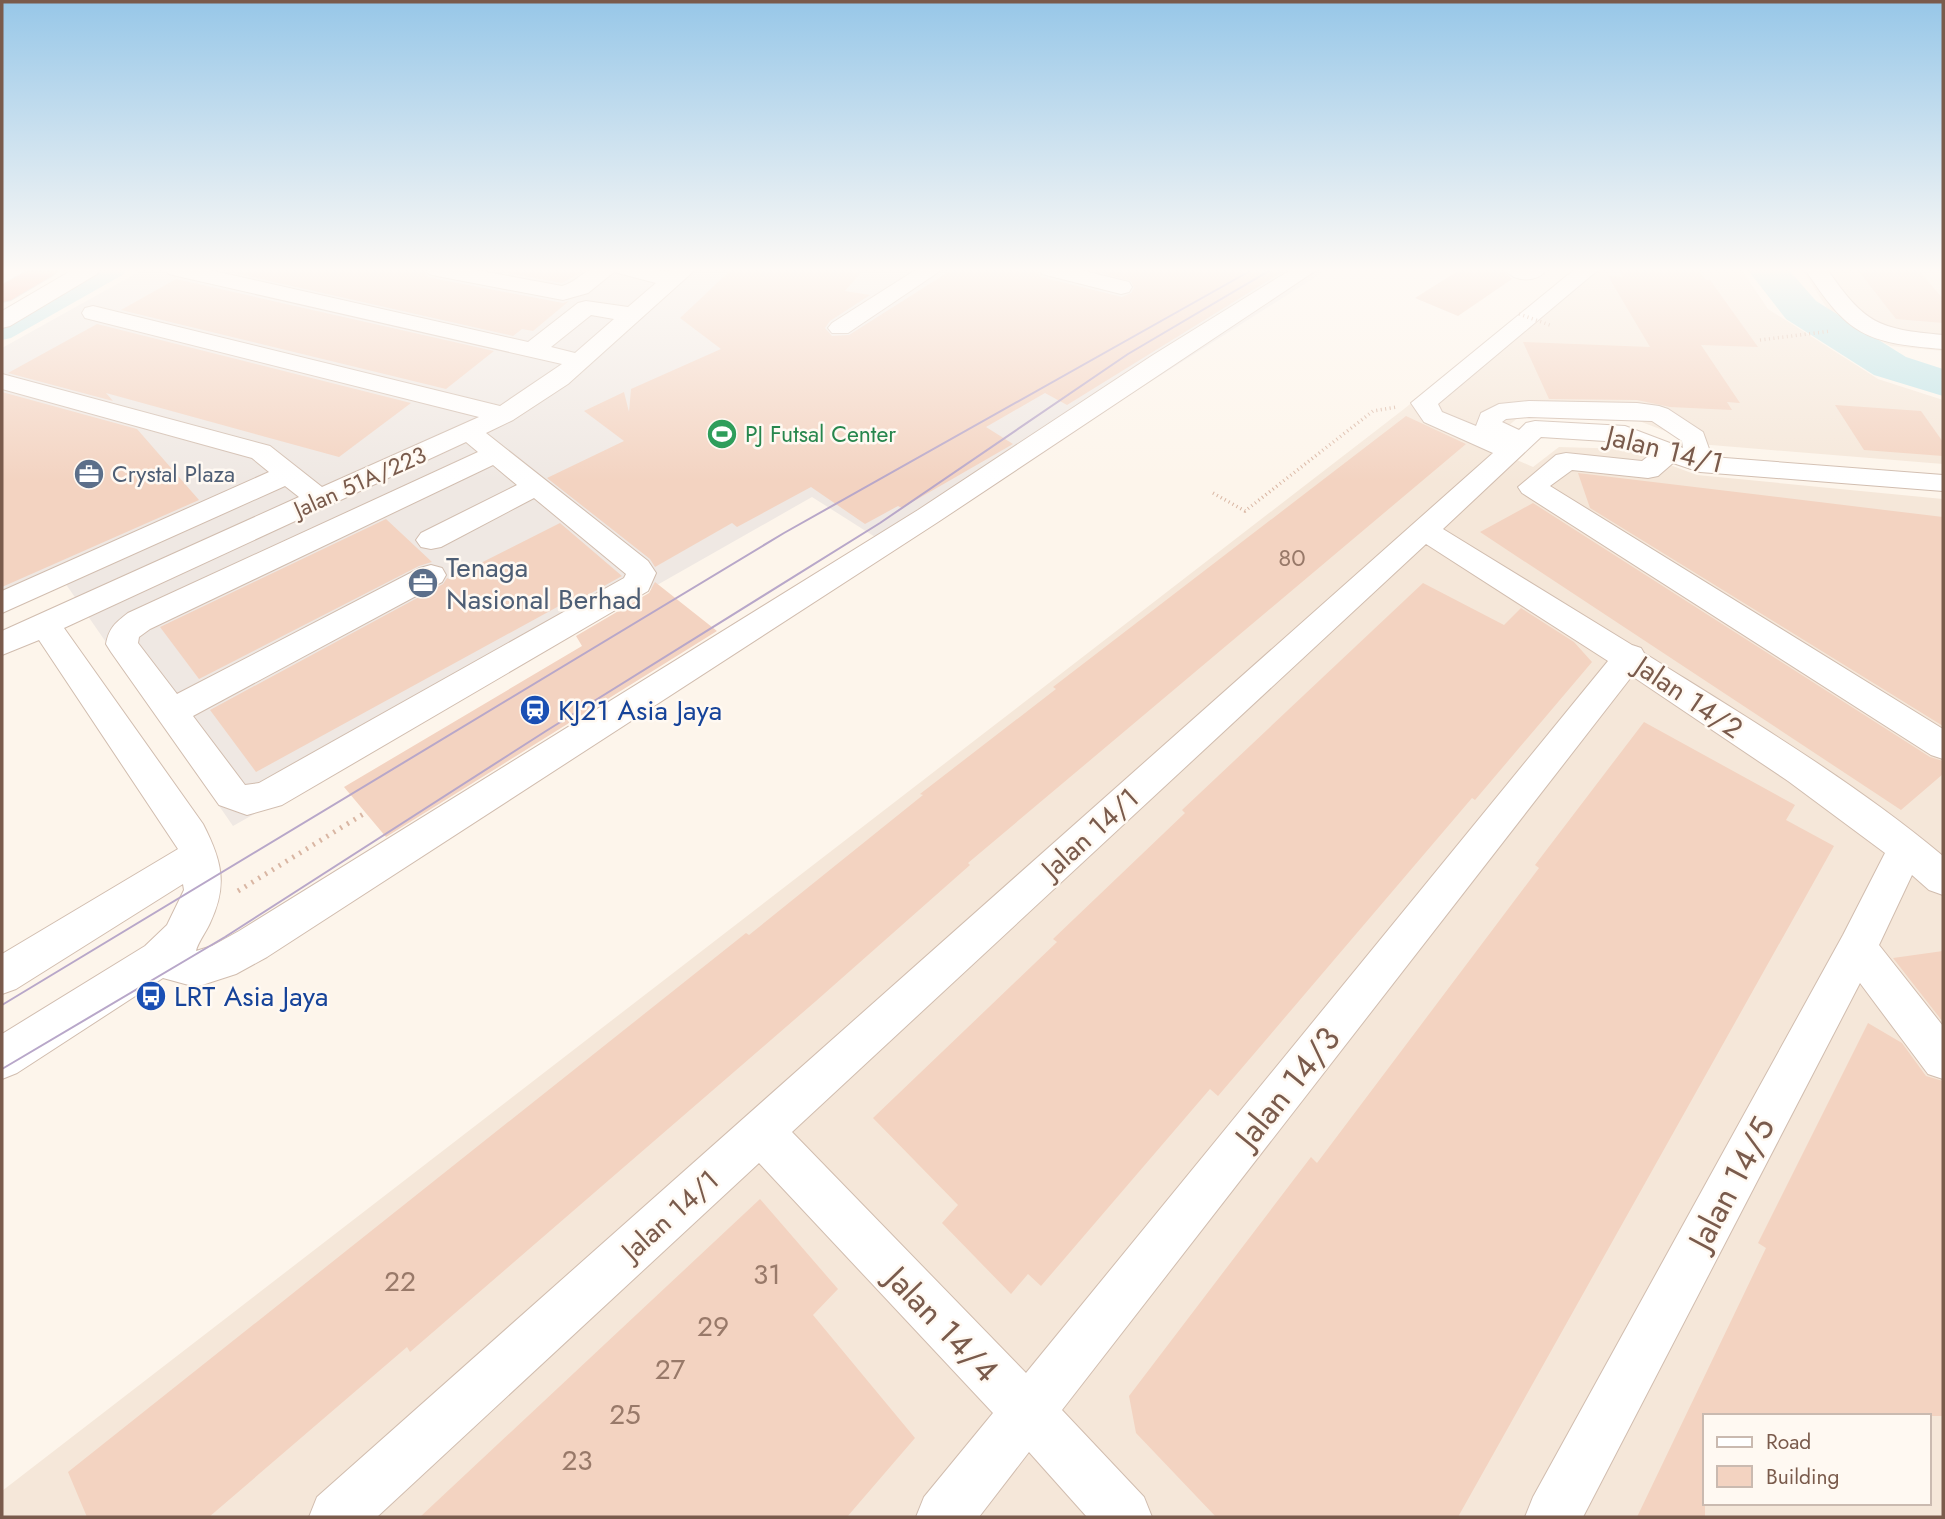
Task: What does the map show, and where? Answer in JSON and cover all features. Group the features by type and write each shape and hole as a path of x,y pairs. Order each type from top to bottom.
{"street":[{"path":"201,340 503,415"},
{"path":"489,340 580,361"},
{"path":"533,350 546,340"},
{"name":"Jalan 51A/223","path":"2,644 503,415 551,384 604,340"},
{"path":"159,959 196,969 222,961 253,944 736,635 928,516 1194,340"},
{"path":"1501,340 1424,403 1433,417 1516,446"},
{"path":"1923,340 1943,342"},
{"path":"2,381 261,452 320,500"},
{"path":"1516,446 1489,426 1490,418 1499,412 1529,409 1659,414 1694,438 1700,464"},
{"name":"Jalan 14/1","path":"337,1517 1535,429 1625,434 1700,464 1943,482"},
{"path":"469,432 637,568 641,573 637,584 258,799 247,801 232,795 122,644 121,639 130,626 496,454"},
{"path":"1670,451 1648,470 1566,461 1532,487 1943,746"},
{"path":"2,603 288,474"},
{"path":"431,540 536,486"},
{"name":"Jalan 14/2","path":"1424,530 1630,656 1839,797 1907,847 1943,879"},
{"path":"172,712 430,575"},
{"path":"2,1058 159,959 192,920 203,890 199,855 190,835 45,625"},
{"name":"Jalan 14/3","path":"944,1517 1630,656"},
{"name":"Jalan 14/5","path":"1553,1517 1857,948 1907,847"},
{"path":"2,976 199,855"},
{"path":"1857,948 1943,1059"},
{"name":"Jalan 14/4","path":"761,1132 1028,1412 1124,1517"}],"path":[{"path":"1213,493 1245,511 1373,411 1394,408 1405,400"},
{"path":"192,920 365,813"}],"shaded area":[{"path":"17,340 1217,340 891,547 812,497 233,826 63,580 2,606 2,348"},
{"path":"1489,340 1817,340 1878,379 1943,400 1943,464 1699,444 1639,421 1521,415 1485,446 1533,467 1559,447 1627,449 1697,475 1943,499 1943,1517 2,1517 2,1491 1404,409"},
{"path":"1878,340 1943,340 1943,351 1891,346"}],"building":[{"path":"68,340 160,340 411,403 339,457 106,393 113,401 8,373"},
{"path":"244,340 445,340 494,351 446,389"},
{"path":"709,340 1172,340 1067,405 1045,393 986,427 1013,444 902,508 898,506 865,524 811,487 737,527 732,523 655,567 650,559 547,478 624,441 584,411 624,392 629,412 631,389 721,349"},
{"path":"1646,340 1753,340 1758,347 1701,345 1740,403 1727,402 1732,410 1670,407 1637,400 1549,399 1523,342 1650,347"},
{"name":"Crystal Plaza","path":"2,392 137,429 199,500 2,587"},
{"path":"1835,405 1921,411 1943,442 1943,456 1864,450"},
{"path":"1406,416 1466,444 968,863 970,865 816,1001 410,1352 407,1347 209,1517 87,1517 68,1472 746,933 749,935 923,795 920,794 1056,689 1053,687"},
{"path":"1578,473 1943,517 1943,726 1590,508"},
{"path":"1533,503 1930,757 1943,761 1943,774 1901,810 1480,532"},
{"path":"386,519 432,562 419,566 199,679 160,627"},
{"path":"560,523 622,576 561,610 559,606 256,772 210,710 443,584 447,578"},
{"name":"KJ21 Asia Jaya","path":"655,582 717,631 386,837 344,787 582,646 576,636 649,593"},
{"path":"1423,583 1504,625 1521,608 1574,642 1592,662 1475,800 1472,798 1218,1096 1210,1089 1041,1286 1028,1274 1011,1294 942,1223 958,1205 873,1118 1057,942 1053,939 1185,813 1182,810"},
{"path":"1644,722 1795,805 1786,820 1834,846 1458,1517 1216,1517 1136,1433 1129,1396 1311,1157 1317,1163 1539,868 1535,865"},
{"path":"1943,951 1943,1022 1893,958"},
{"path":"1868,1023 1902,1043 1926,1076 1943,1081 1943,1416 1703,1414 1705,1517 1637,1517 1766,1248 1758,1243"},
{"path":"760,1199 838,1289 813,1315 915,1438 847,1517 420,1517"}],"waterway":[{"path":"1848,340 1890,366 1943,383"}],"tram line":[{"path":"2,1005 784,533 1127,340"},
{"path":"2,1069 225,937 546,731 880,523 1152,340"}],"place":[{"name":"PJ Futsal Center","path":"722,434"},
{"name":"Crystal Plaza","path":"89,474"},
{"name":"Tenaga Nasional Berhad","path":"423,583"},
{"name":"KJ21 Asia Jaya","path":"535,710"},
{"name":"LRT Asia Jaya","path":"151,996"}]}
